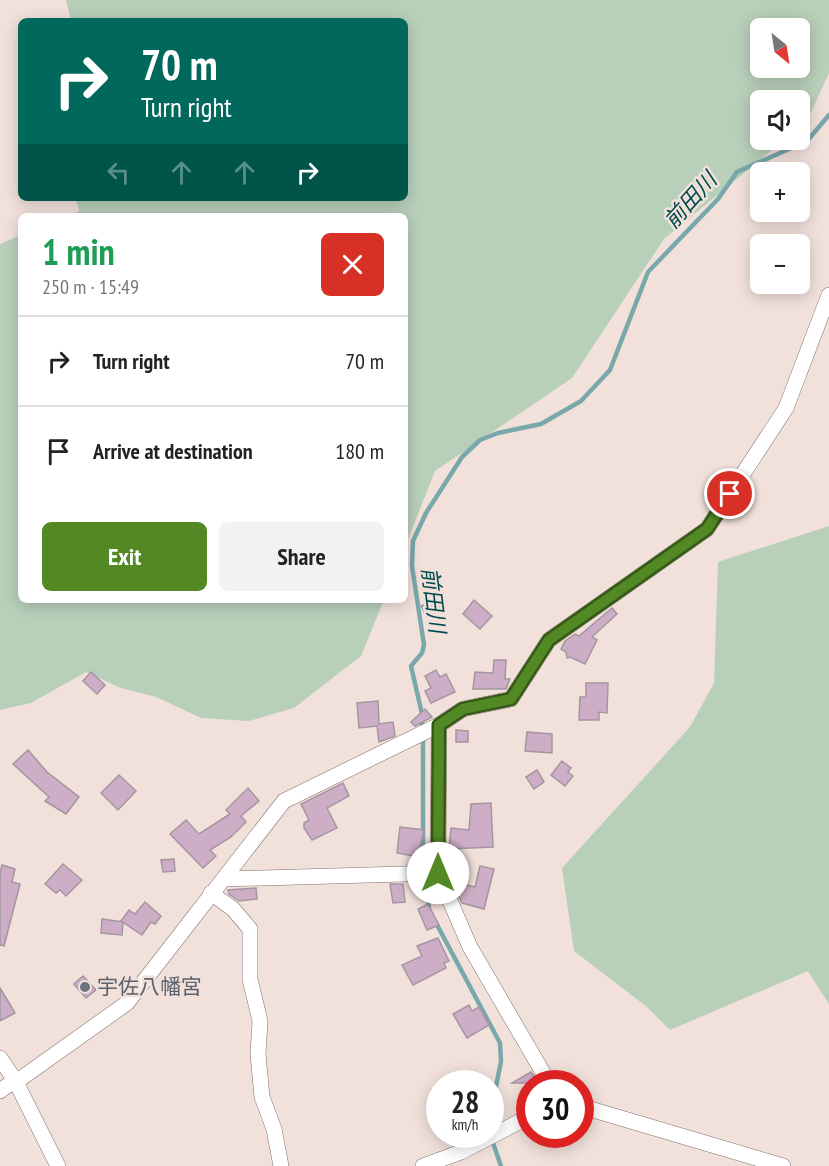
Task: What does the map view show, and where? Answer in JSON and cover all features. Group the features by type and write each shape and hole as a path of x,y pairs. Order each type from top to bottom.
{"street":[{"path":"0,1091 127,1003 284,801 439,725 463,709 511,699 549,640 707,529 786,408 829,295"},
{"path":"439,725 438,873 470,947 541,1070"},
{"path":"224,879 438,873"},
{"path":"212,893 233,909 250,929 250,979 260,1021 258,1054 262,1097 274,1129 281,1166"},
{"path":"0,1058 15,1081 58,1166"},
{"path":"594,1110 783,1166"},
{"path":"423,1166 461,1152 516,1123"}],"green space":[{"path":"66,0 829,0 829,73 810,114 810,90 750,90 750,150 772,150 757,162 750,162 750,168 664,239 572,378 435,471 408,539 408,213 74,213 79,211 77,201 408,201 408,18 70,18"},
{"path":"18,236 18,603 383,603 361,656 294,708 249,721 201,718 156,697 121,688 86,672 31,703 0,710 0,244"},
{"path":"829,526 829,1004 808,971 670,1030 647,1007 574,951 562,868 690,727 714,683 718,562"}],"building":[{"path":"435,599 441,610 427,617 421,606"},
{"path":"474,600 492,616 480,629 463,614"},
{"path":"612,608 617,614 592,637 597,640 585,664 570,657 567,658 566,652 561,649 565,641 575,634 579,636"},
{"path":"494,660 506,660 505,679 510,679 506,689 473,689 475,672 493,673"},
{"path":"436,670 440,677 446,674 455,692 431,703 425,691 431,688 425,676"},
{"path":"91,672 105,685 97,694 83,681"},
{"path":"586,683 608,683 607,713 599,712 599,720 579,720 580,697 586,697"},
{"path":"378,701 379,724 393,722 395,736 379,742 377,726 359,728 357,703"},
{"path":"425,709 432,717 415,726 411,722"},
{"path":"456,730 468,731 468,742 456,742"},
{"path":"527,732 552,734 552,753 525,751"},
{"path":"28,750 47,772 79,797 66,814 45,801 49,797 13,764"},
{"path":"562,761 571,768 568,772 573,776 565,786 551,775"},
{"path":"537,770 544,782 534,789 526,777"},
{"path":"119,775 136,791 118,810 101,793"},
{"path":"343,783 349,796 327,808 337,828 312,840 304,828 304,823 309,820 301,804"},
{"path":"248,788 259,801 241,816 246,822 231,837 210,850 216,856 203,868 170,834 186,820 199,834 230,814 226,810"},
{"path":"491,803 493,847 449,849 451,828 469,830 471,804"},
{"path":"400,827 424,830 418,857 397,853"},
{"path":"174,859 175,871 163,872 161,860"},
{"path":"63,864 82,880 66,896 60,890 56,893 45,884"},
{"path":"2,865 15,869 12,882 20,884 4,946 0,945"},
{"path":"480,866 494,869 484,909 462,903 459,896 462,884 475,887"},
{"path":"390,884 403,884 405,902 393,903"},
{"path":"256,888 257,899 239,901 229,894 228,890"},
{"path":"145,902 161,916 155,924 151,922 142,935 121,921 129,910 135,914"},
{"path":"428,904 439,925 427,930 418,909"},
{"path":"102,919 123,922 122,935 101,933"},
{"path":"438,938 449,961 444,963 446,968 413,985 402,965 422,956 417,946"},
{"name":"宇佐八幡宮","path":"83,976 96,990 86,998 74,984"},
{"path":"0,988 15,1013 0,1021"},
{"path":"469,1005 472,1011 479,1007 489,1025 467,1038 453,1014"}],"waterway":[{"name":"前田川","path":"422,729 422,714 411,666 422,653 424,645 412,566 413,541 426,513 462,457 480,440 498,433 541,424 581,401 610,370 648,272 718,199 737,172 807,141 829,115"},
{"name":"前田川","path":"423,737 423,859 429,908"},
{"name":"前田川","path":"435,921 500,1043 499,1070"},
{"name":"前田川","path":"495,1148 501,1166"}],"place":[{"name":"宇佐八幡宮","path":"85,987"}],"route":[{"path":"438,873 439,725 463,709 511,699 549,640 601,606 707,529 730,494"}]}
